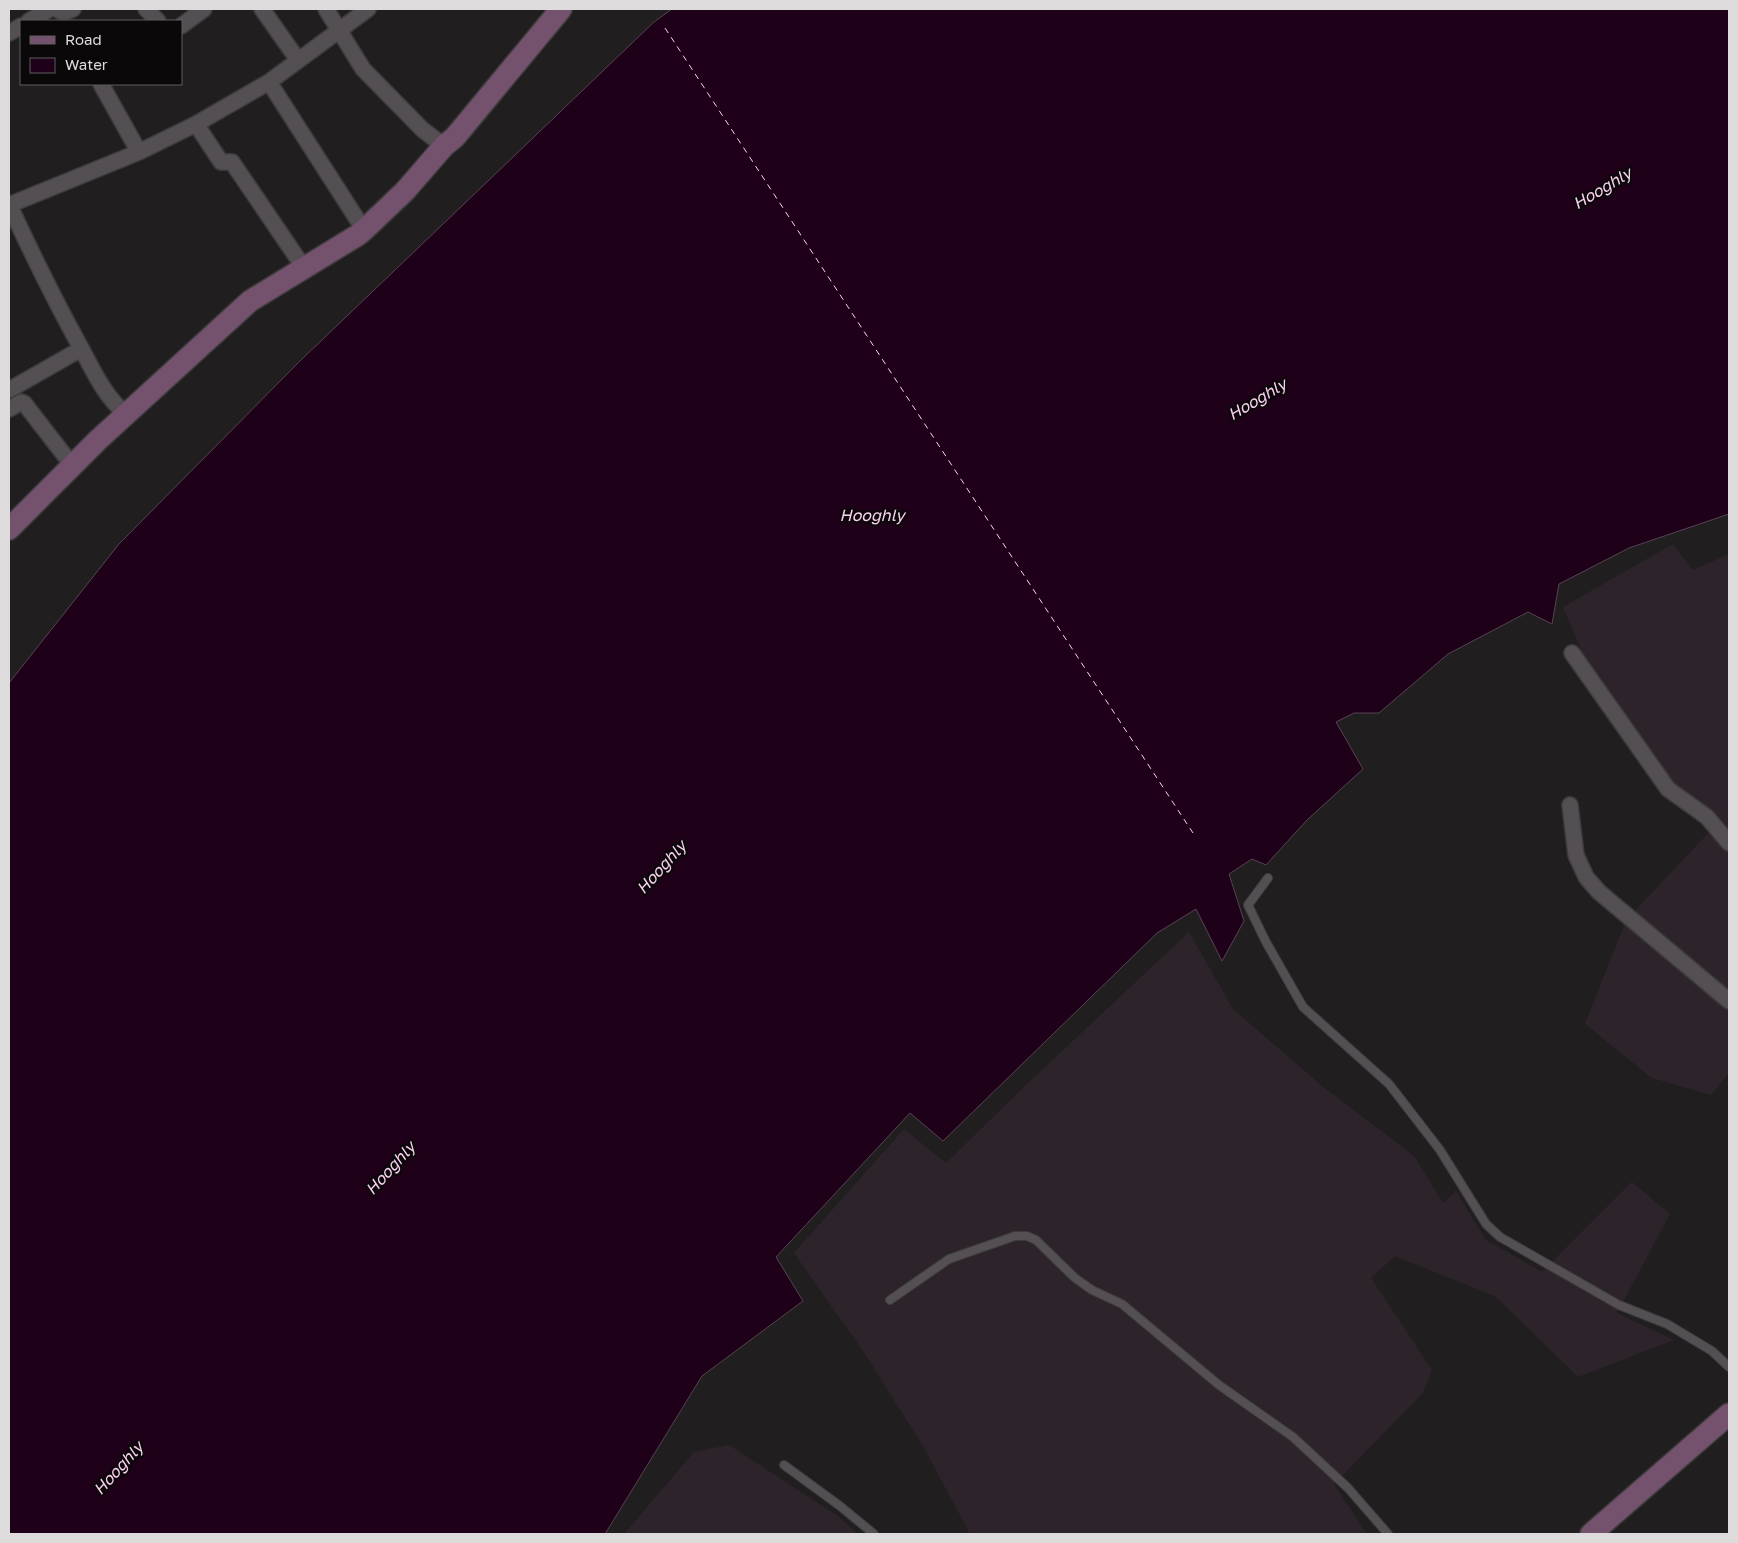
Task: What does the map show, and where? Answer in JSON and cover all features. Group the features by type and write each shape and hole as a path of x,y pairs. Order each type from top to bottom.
{"street":[{"path":"31,20 50,9"},
{"path":"57,9 65,13 73,9"},
{"path":"146,9 157,20"},
{"path":"182,25 204,9"},
{"path":"262,9 298,60"},
{"path":"326,9 363,69 423,130 444,146"},
{"path":"126,414 114,404 106,393 81,349 9,204 139,152 196,124 270,82 368,9"},
{"path":"9,529 72,465 250,301 364,230 404,191 444,146 455,137 561,9"},
{"path":"9,33 20,27"},
{"path":"270,82 364,230"},
{"path":"103,85 139,152"},
{"path":"196,124 222,162 232,162 304,268"},
{"path":"9,390 81,349"},
{"path":"9,409 21,402 24,403 72,465"},
{"path":"1572,653 1668,789 1707,817 1729,843"},
{"path":"1570,805 1576,856 1586,877 1599,892 1729,1001"},
{"path":"1591,1534 1729,1414"}],"lane":[{"path":"1268,878 1248,905 1266,942 1303,1006 1390,1084 1440,1150 1486,1224 1500,1238 1619,1305 1667,1324 1712,1351 1729,1367"},
{"path":"890,1300 949,1259 1015,1236 1027,1236 1036,1240 1075,1278 1092,1290 1122,1304 1219,1385 1293,1437 1348,1488 1388,1534"},
{"path":"784,1465 840,1506 874,1534"}],"shaded area":[{"path":"1673,544 1693,570 1729,554 1729,1073 1711,1095 1652,1078 1585,1024 1626,920 1719,822 1669,780 1587,663 1563,607"},
{"path":"1189,932 1233,1009 1321,1085 1414,1156 1443,1203 1456,1191 1486,1240 1542,1272 1632,1182 1670,1214 1617,1313 1674,1340 1578,1377 1495,1296 1395,1256 1371,1278 1432,1370 1423,1393 1334,1484 1367,1534 970,1534 923,1446 865,1354 794,1253 904,1129 946,1163"},
{"path":"729,1445 838,1516 858,1534 624,1534 694,1452"}],"water":[{"name":"Hooghly","path":"672,9 1729,9 1729,514 1629,548 1559,584 1552,624 1528,612 1448,654 1379,713 1354,713 1336,722 1363,769 1307,820 1266,865 1252,859 1229,874 1244,921 1222,961 1196,909 1157,933 943,1141 910,1113 776,1257 803,1301 702,1376 605,1534 9,1534 9,683 119,544 300,361 654,22"}],"ferry route":[{"path":"665,28 1193,833"}]}
